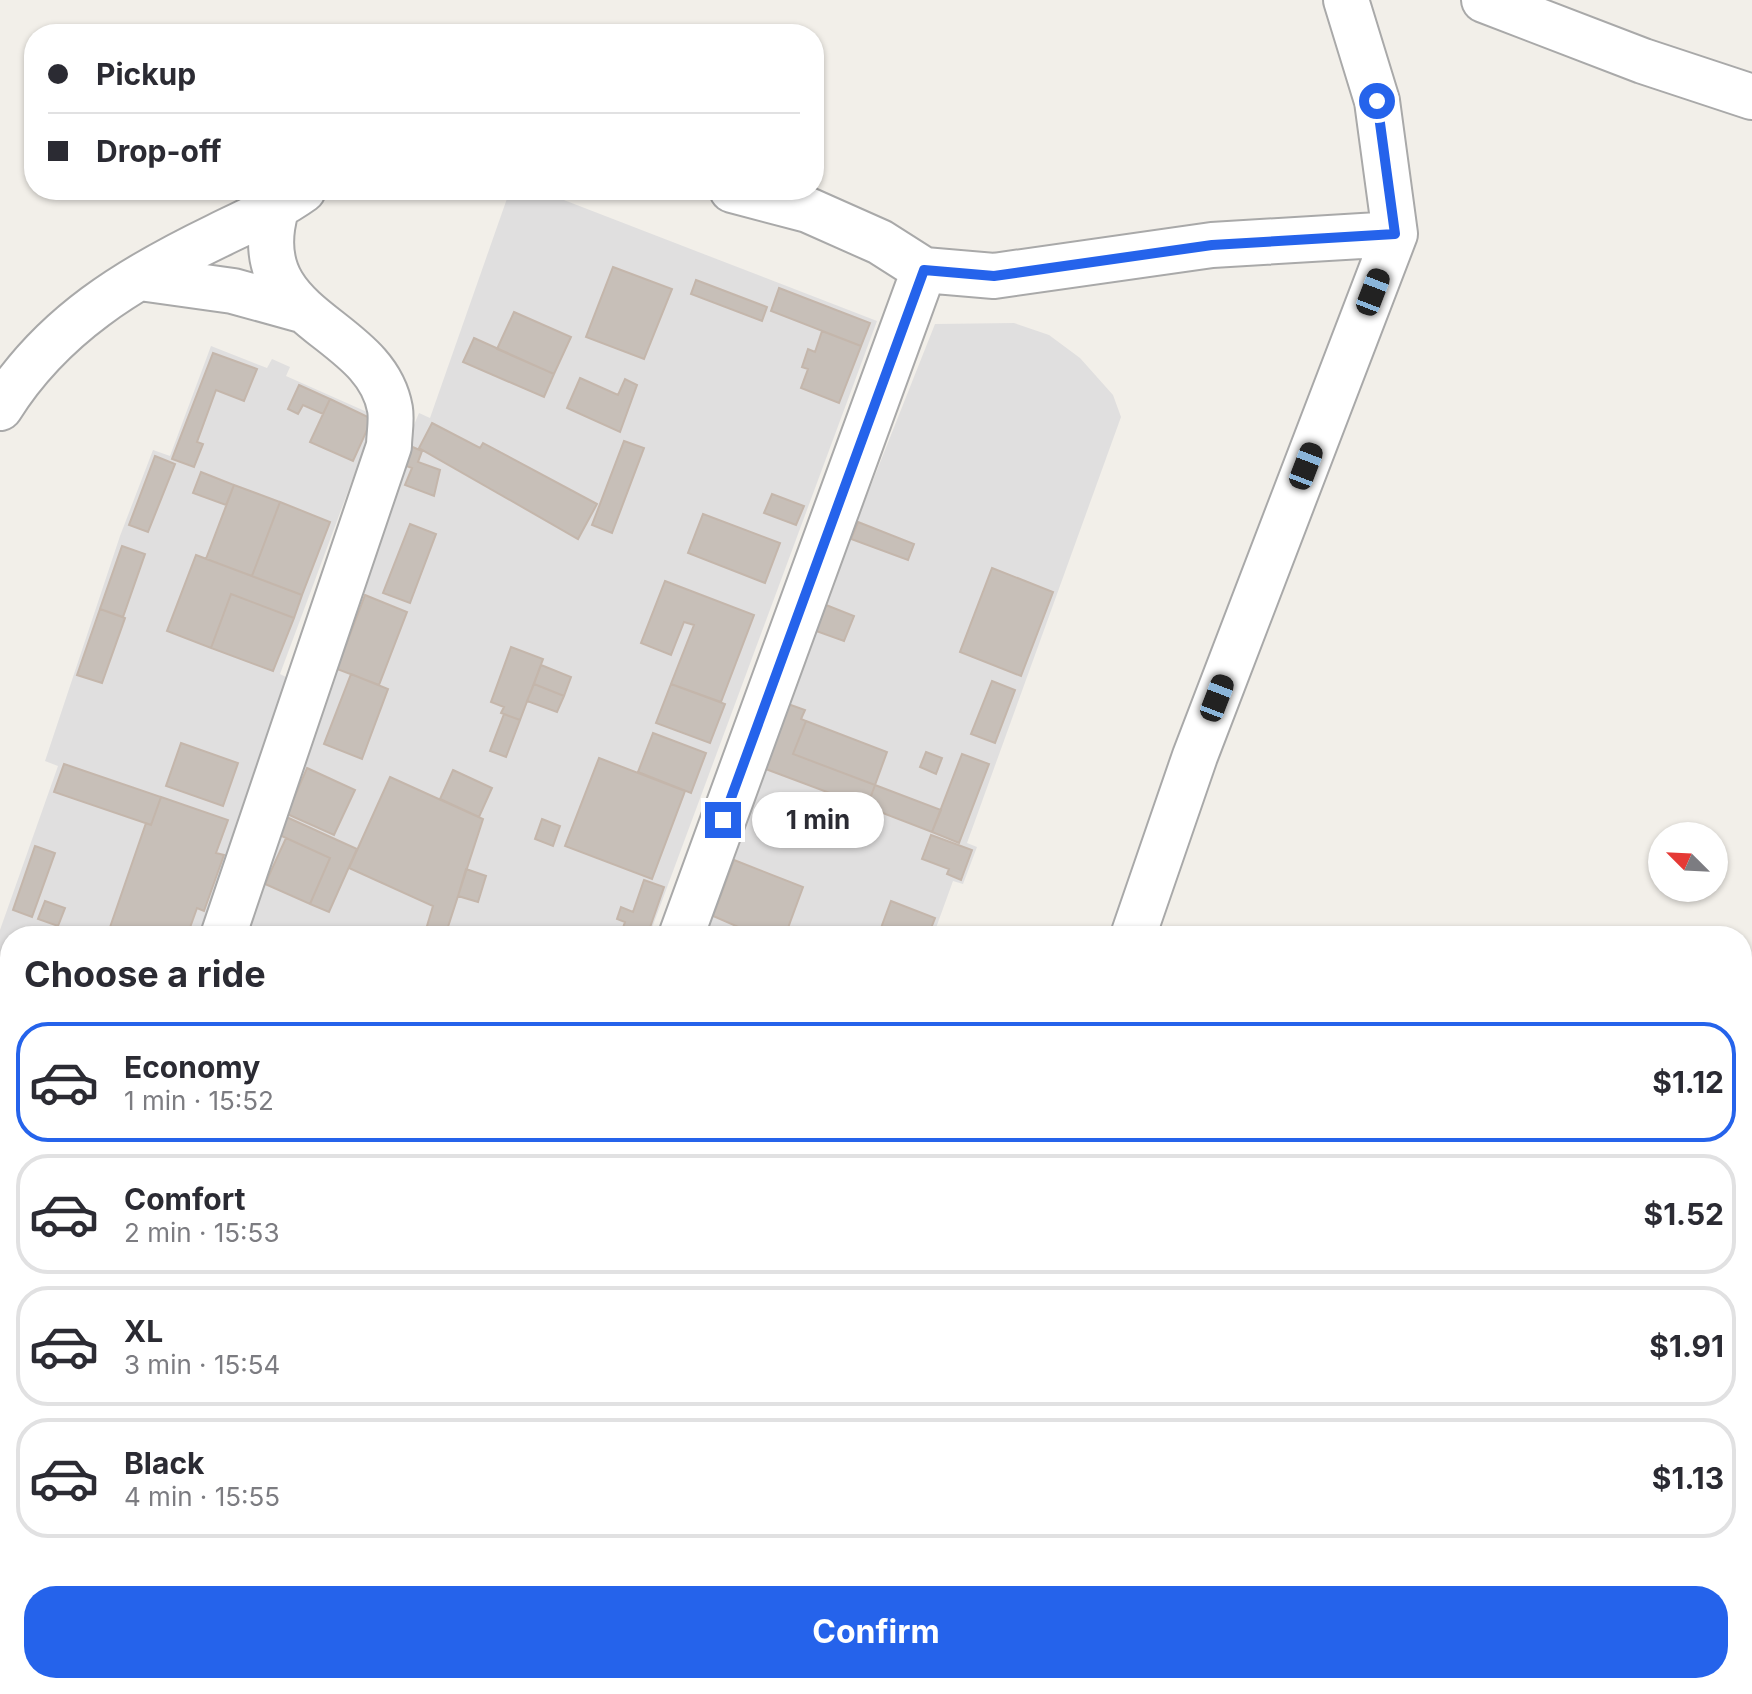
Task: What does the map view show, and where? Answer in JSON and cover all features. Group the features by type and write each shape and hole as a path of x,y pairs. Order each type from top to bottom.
{"street":[{"path":"1136,926 1195,756 1395,234 1377,101 1346,0"},
{"path":"1484,0 1643,61 1752,97"},
{"path":"0,408 24,370 69,326 108,295 289,200"},
{"path":"226,926 389,446 390,408 375,378 350,348 302,310 278,279 268,236 289,200"},
{"path":"770,200 808,210 880,242 924,270 994,276 1212,245 1395,234"},
{"path":"685,926 924,270"},
{"path":"140,278 233,291 302,310"}],"shaded area":[{"path":"506,200 564,200 877,321 653,926 239,926 398,463 419,413 430,418"},
{"path":"1014,323 1049,335 1080,358 1113,395 1121,417 967,843 977,847 963,884 953,881 937,926 703,926 730,841 935,324"},
{"path":"211,346 267,368 272,359 290,367 286,376 376,416 280,674 292,680 208,926 1,926 58,766 45,761 120,536 153,450 170,456"}],"building":[{"path":"613,267 672,289 644,359 586,337"},
{"path":"696,280 767,307 762,321 691,294"},
{"path":"779,288 870,323 861,346 771,311"},
{"path":"514,312 571,337 554,374 497,349"},
{"path":"822,331 861,346 839,403 801,388 808,369 802,367 808,349 815,352"},
{"path":"474,338 554,374 544,397 463,362"},
{"path":"213,353 257,369 244,401 216,390 197,442 203,444 194,467 172,459"},
{"path":"580,378 618,395 625,379 637,385 620,432 567,408"},
{"path":"299,385 330,399 323,414 303,405 298,414 288,409"},
{"path":"330,399 372,419 353,461 310,442"},
{"path":"432,423 480,448 483,443 597,504 578,539 419,448"},
{"path":"624,441 644,448 612,533 592,525"},
{"path":"408,445 422,451 418,462 440,470 434,496 405,485 412,468 401,464"},
{"path":"155,456 175,464 148,532 129,525"},
{"path":"201,472 234,485 226,505 193,493"},
{"path":"234,485 280,502 252,576 206,559"},
{"path":"772,494 804,506 796,525 764,513"},
{"path":"280,502 330,522 302,595 252,576"},
{"path":"703,514 780,543 765,583 688,553"},
{"path":"858,522 914,544 908,560 851,539"},
{"path":"410,524 436,534 410,603 383,593"},
{"path":"122,546 145,554 123,617 100,609"},
{"path":"196,555 302,595 294,618 231,594 211,648 167,631"},
{"path":"992,568 1053,592 1021,676 960,652"},
{"path":"665,581 754,615 721,702 671,684 694,625 684,622 671,655 641,643"},
{"path":"231,594 294,618 273,671 211,648"},
{"path":"365,595 407,612 379,685 337,669"},
{"path":"826,605 854,616 844,641 816,631"},
{"path":"100,609 125,618 102,683 77,675"},
{"path":"511,647 543,659 520,720 501,713 504,707 491,702"},
{"path":"541,665 571,677 564,696 534,684"},
{"path":"351,674 388,689 362,759 324,744"},
{"path":"992,681 1015,690 995,743 971,734"},
{"path":"534,684 564,696 557,712 527,701"},
{"path":"671,684 725,704 710,743 656,723"},
{"path":"788,704 805,710 801,719 806,721 793,754 875,785 867,807 763,768"},
{"path":"504,714 520,720 506,757 490,751"},
{"path":"806,721 887,752 875,785 793,754"},
{"path":"653,733 706,753 691,793 638,772"},
{"path":"181,743 238,763 223,806 166,786"},
{"path":"926,752 942,758 936,774 920,767"},
{"path":"962,754 989,764 959,843 932,832"},
{"path":"599,758 685,791 652,879 565,846"},
{"path":"64,764 161,797 151,825 54,792"},
{"path":"307,768 355,790 334,835 287,814"},
{"path":"453,770 492,788 479,817 440,799"},
{"path":"390,777 483,819 448,926 427,926 433,906 349,868"},
{"path":"875,785 941,810 932,832 867,807"},
{"path":"161,797 228,820 216,853 224,855 204,911 197,908 191,926 110,926 146,823 151,825"},
{"path":"282,815 357,849 329,912 310,904 330,858 275,833"},
{"path":"542,819 560,826 553,846 535,839"},
{"path":"931,835 972,850 961,880 947,874 949,869 922,859"},
{"path":"286,838 330,858 310,904 265,884"},
{"path":"35,846 55,853 32,917 13,910"},
{"path":"734,860 803,887 789,926 736,926 713,916"},
{"path":"466,869 486,876 478,902 458,896"},
{"path":"644,880 664,887 650,926 624,926 625,922 617,919 621,907 633,912"},
{"path":"45,901 65,908 58,926 38,919"},
{"path":"891,901 935,918 932,926 882,926"}],"route":[{"path":"723,820 924,270 994,276 1212,245 1395,234 1377,101"}]}
